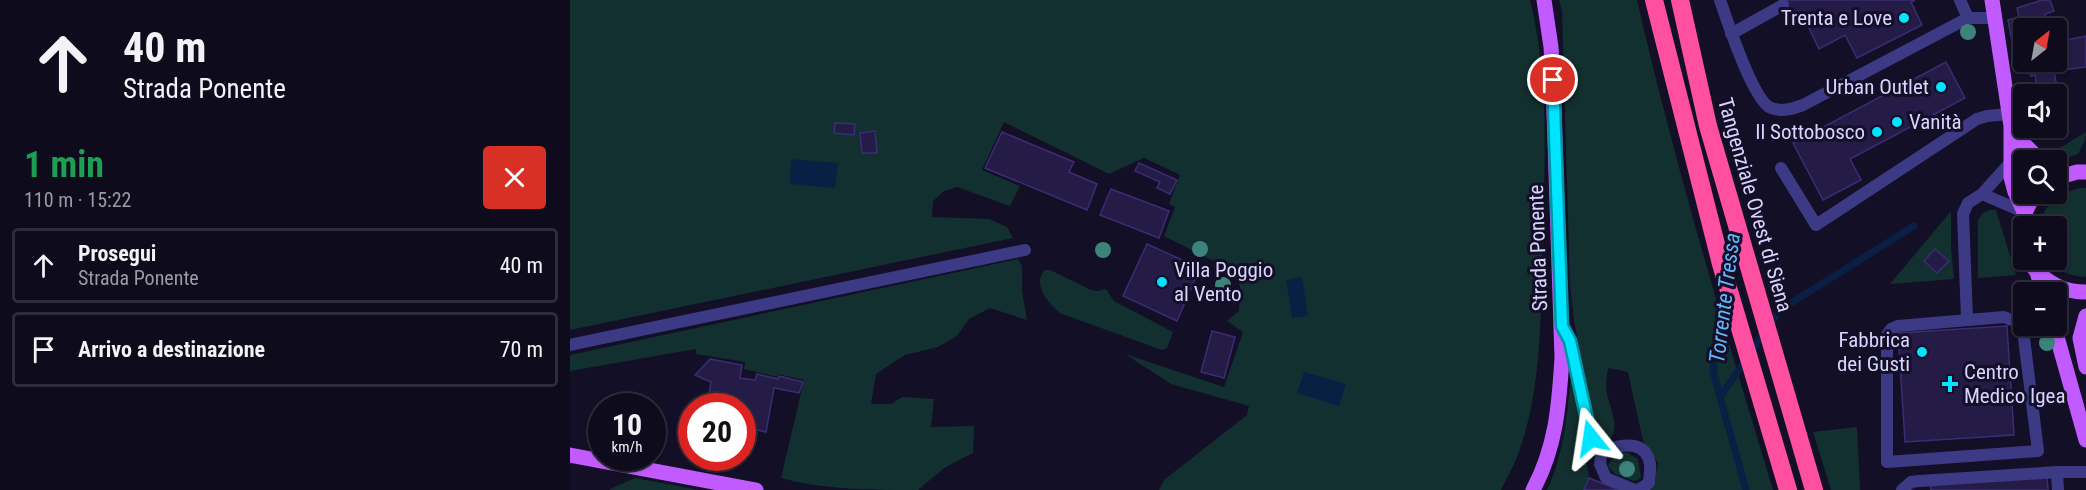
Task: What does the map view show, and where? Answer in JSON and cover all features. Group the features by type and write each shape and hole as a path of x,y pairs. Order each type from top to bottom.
{"highway":[{"path":"1654,0 1721,264 1788,490"},
{"name":"Tangenziale Ovest di Siena","path":"1680,0 1708,126 1814,490"}],"main road":[{"name":"Strada Ponente","path":"1533,490 1545,468 1554,438 1560,395 1562,326 1553,80 1544,0"},
{"path":"1992,0 2010,120 2010,163 2015,192 2024,212"},
{"path":"2010,120 2031,150"},
{"path":"2067,174 2086,172"},
{"path":"2024,216 2029,204"},
{"path":"2036,270 2053,285 2072,292 2086,292"},
{"path":"2086,316 2080,338 2086,367"},
{"path":"2057,336 2086,440"},
{"path":"570,455 756,490"}],"lane":[{"path":"1720,0 1731,34 1763,102 1770,108 1782,110 1803,105 1968,18 1994,18"},
{"path":"1960,0 1968,18"},
{"path":"1731,34 1783,5"},
{"path":"1781,168 1816,225 1977,119 1987,116 2010,120"},
{"path":"1966,319 1963,214 1968,203 1982,194 2010,163"},
{"path":"1982,194 2024,212"},
{"path":"570,345 1025,250"},
{"path":"2011,318 2023,330 2038,451 1887,462 1887,335 1891,329 1898,326 1966,319 2011,318"},
{"path":"1562,326 1570,341 1591,438 1597,447 1602,448 1606,450 1623,443 1633,445 1645,452 1650,462 1649,483 1635,490 1606,478 1600,464 1602,448"},
{"path":"2057,472 2058,490"},
{"path":"1902,490 1911,482 1920,481 2086,472"}],"green space":[{"path":"570,0 1530,0 1543,86 1541,317 1536,375 1526,430 1501,490 1159,490 1164,480 1247,415 1249,406 1171,384 1125,354 1224,387 1243,332 1227,321 1239,311 1240,286 1231,270 1164,236 1175,207 1169,204 1180,175 1144,158 1109,174 1004,122 982,170 1020,186 1010,206 957,187 944,191 933,201 932,217 989,219 1007,227 1013,238 570,330"},
{"path":"1559,0 1637,0 1684,185 1773,490 1649,490 1654,487 1658,463 1643,441 1628,372 1608,368 1606,387 1614,418 1613,434 1610,440 1603,444 1597,440 1574,321 1570,285 1562,11"},
{"path":"2086,132 2078,154 2067,158 2067,150 2056,150"},
{"path":"2086,188 2086,277 2075,276 2060,270 2067,270 2067,216 2043,216 2050,204 2067,204 2067,192"},
{"path":"1996,210 2016,275 1978,278 1978,220 1983,213"},
{"path":"1951,211 1954,279 1890,284","holes":["1935,249 1948,261 1937,273 1924,261"]},
{"path":"1018,259 1022,266 1022,291 1027,320 990,308 969,319 957,336 938,347 905,355 876,374 871,404 891,404 902,397 934,399 931,427 974,426 973,453 944,468 918,490 831,487 781,478 804,380 778,374 777,377 744,369 745,362 696,354 696,349 570,371 570,355"},
{"path":"1045,270 1050,270 1091,290 1106,289 1114,301 1173,332 1167,348 1162,350 1062,314 1052,306 1041,288 1041,276"},
{"path":"1573,363 1587,439 1586,459 1589,478 1584,490 1547,490 1562,444"},
{"path":"1857,427 1860,490 1831,490 1813,432"},
{"path":"1622,452 1638,459 1641,478 1634,481 1615,474 1608,466 1612,459"},
{"path":"635,478 700,490 608,490"}],"water":[{"path":"791,159 838,163 835,188 790,184"},
{"path":"1302,277 1308,316 1292,318 1286,280"},
{"path":"1304,372 1346,384 1339,406 1297,393"}],"building":[{"path":"1781,0 1915,0 1911,2 1922,25 1857,58 1845,35 1819,49 1807,24 1803,27 1789,16"},
{"path":"2042,0 2050,0 2054,11 2045,14 2046,18 2015,18 2019,17 2017,8"},
{"path":"2013,19 2013,47 2008,20"},
{"path":"2086,36 2086,67 2067,69 2067,40"},
{"path":"1946,62 1965,98 1850,159 1861,180 1823,200 1793,143"},
{"path":"2030,72 2054,72 2056,84 2036,84 2035,75 2031,76"},
{"path":"835,123 855,124 854,135 834,133"},
{"path":"875,131 877,153 862,153 860,133"},
{"path":"1002,132 1074,162 1069,172 1097,184 1087,210 985,168"},
{"path":"1139,163 1177,180 1170,194 1157,188 1160,182 1135,171"},
{"path":"1111,189 1169,211 1159,238 1100,215"},
{"name":"Villa Poggio al Vento","path":"1147,244 1200,268 1177,321 1123,296"},
{"path":"1935,249 1949,261 1937,273 1924,261"},
{"path":"2007,326 2014,435 1905,442 1898,333"},
{"path":"1212,331 1235,337 1224,378 1201,372"},
{"path":"710,359 742,365 740,378 755,380 757,374 803,382 799,393 774,388 766,432 756,430 756,393 709,393 711,382 695,375"},
{"path":"2047,477 2048,490 1931,490 1930,482"},
{"path":"1589,478 1619,490 1584,490"}],"waterway":[{"path":"1720,397 1780,310 1914,226"},
{"name":"Torrente Tressa","path":"1728,267 1733,234"},
{"name":"Torrente Tressa","path":"1724,293 1713,371 1746,490"}],"place":[{"name":"Trenta e Love","path":"1904,18"},
{"name":"Urban Outlet","path":"1941,87"},
{"name":"Vanità","path":"1897,122"},
{"name":"Il Sottobosco","path":"1877,132"},
{"name":"Villa Poggio al Vento","path":"1162,282"},
{"name":"Fabbrica dei Gusti","path":"1922,352"},
{"name":"Centro Medico Igea","path":"1950,384"}],"route":[{"path":"1553,80 1562,326 1570,341 1591,438"}]}
